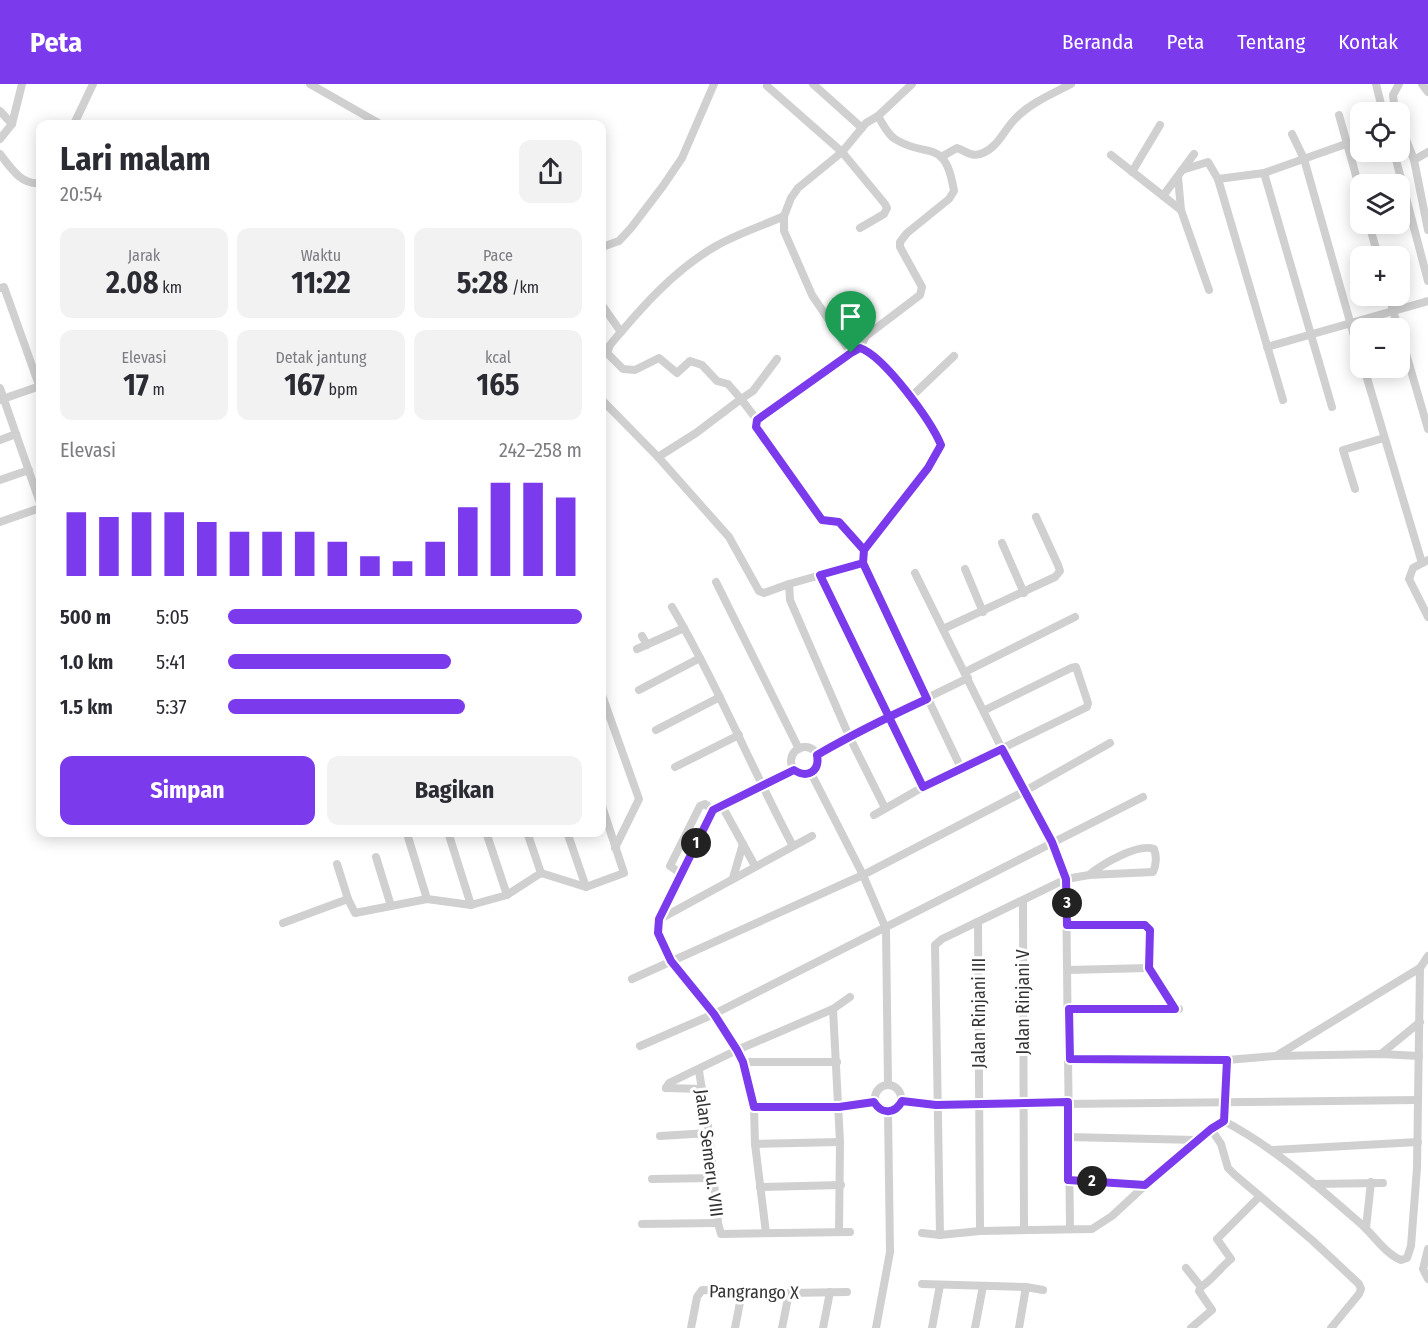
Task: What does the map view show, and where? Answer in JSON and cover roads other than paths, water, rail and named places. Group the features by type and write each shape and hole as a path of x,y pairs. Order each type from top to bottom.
{"street":[{"path":"0,140 12,124 22,84"},
{"path":"76,120 93,84"},
{"path":"310,84 373,120"},
{"path":"606,246 619,241 632,228 682,158 714,84"},
{"path":"813,84 862,128"},
{"path":"912,84 862,128 842,152 798,188 784,216 784,231 812,295 855,350 869,351 886,367 911,398 941,445 928,468 864,550 863,563 961,768"},
{"path":"941,157 957,148 971,155 983,153 998,142 1014,119 1029,106 1071,84"},
{"path":"1376,84 1380,102"},
{"path":"1394,102 1393,95 1399,84"},
{"path":"1422,84 1428,92"},
{"path":"767,86 842,152 886,208 884,213 860,228"},
{"path":"0,111 12,124"},
{"path":"1339,115 1356,174"},
{"path":"757,420 855,350 867,336 920,295 922,291 900,248 900,242 907,233 949,199 954,191 941,157 929,149 894,138 878,116"},
{"path":"1132,172 1160,125"},
{"path":"1267,347 1350,322 1304,159 1292,135"},
{"path":"1218,179 1264,173 1348,143"},
{"path":"1410,150 1428,230"},
{"path":"1414,160 1428,152"},
{"path":"0,154 20,178 36,184"},
{"path":"1111,154 1181,210"},
{"path":"1163,195 1194,154"},
{"path":"1180,174 1208,162 1218,179 1283,400"},
{"path":"1397,162 1428,281"},
{"path":"1264,173 1332,407"},
{"path":"1180,174 1181,210 1209,290"},
{"path":"784,216 716,246 697,258 654,294 610,345 607,353 623,369 635,370 659,358 677,373 690,361 702,365 717,381 728,384 757,420 756,427 759,435 822,520 839,522 864,550"},
{"path":"0,288 4,287 36,376"},
{"path":"1366,318 1428,302"},
{"path":"1392,306 1395,318"},
{"path":"606,311 621,332"},
{"path":"911,398 954,356"},
{"path":"658,457 696,433 753,391 777,359"},
{"path":"1410,367 1428,429"},
{"path":"1367,378 1425,562 1413,568 1409,579 1428,617"},
{"path":"0,388 2,400 36,493"},
{"path":"2,400 36,388"},
{"path":"606,404 658,457 729,537 759,591 764,593 863,563"},
{"path":"0,440 16,434"},
{"path":"1355,489 1343,450 1384,438"},
{"path":"0,480 29,470"},
{"path":"0,522 36,508"},
{"path":"943,629 1024,593 1055,577 1060,571 1036,517"},
{"path":"1002,543 1024,593"},
{"path":"965,569 983,612"},
{"path":"915,573 985,710 1002,749 1052,842 1066,879 1070,1059 1068,1102 1070,1229"},
{"path":"820,575 923,787"},
{"path":"716,582 799,748"},
{"path":"789,584 790,600 849,736 885,808"},
{"path":"672,607 720,697 761,786 793,846"},
{"path":"817,755 849,736 927,699 1075,617"},
{"path":"637,649 684,628"},
{"path":"642,636 647,645"},
{"path":"639,690 700,658"},
{"path":"874,815 923,787 1088,705 1076,667 985,710"},
{"path":"656,730 720,697"},
{"path":"606,706 639,799 615,848"},
{"path":"675,767 739,735"},
{"path":"632,979 863,875 1026,791 1110,743"},
{"path":"806,747 817,755 819,762 811,773 804,775 794,770 791,760 799,748 806,747"},
{"path":"794,770 718,808 680,873 659,919 658,933 671,961 714,1014 743,1062 754,1107 755,1144 766,1233 850,1232"},
{"path":"811,773 863,875 885,929 888,1084"},
{"path":"640,1046 714,1014 1143,797"},
{"path":"680,873 670,866 700,806 705,804 718,808 755,866"},
{"path":"337,864 348,900 355,913 427,899 471,905 507,894 541,873 586,887 624,873 606,819"},
{"path":"659,919 812,836"},
{"path":"408,837 427,899"},
{"path":"450,837 471,905"},
{"path":"488,837 507,894"},
{"path":"529,837 541,873"},
{"path":"569,837 586,887"},
{"path":"733,878 743,844"},
{"path":"940,1235 934,945 1066,879 1089,875 1148,874 1155,868 1154,849 1145,848 1114,858 1089,875"},
{"path":"376,857 391,906"},
{"path":"283,923 348,900"},
{"name":"Jalan Rinjani V","path":"1023,901 1024,1230"},
{"name":"Jalan Rinjani III","path":"978,922 980,1231"},
{"path":"1067,925 1148,927 1149,968 1177,1009 1069,1009"},
{"path":"1275,1056 1420,968 1428,956"},
{"path":"1068,970 1149,968"},
{"path":"1224,1121 1273,1150 1366,1228 1398,1259 1407,1258 1410,1254 1414,1217 1418,1142 1420,968"},
{"path":"702,1089 666,1088 669,1083 699,1071 737,1050 833,1009 850,997"},
{"path":"833,1009 840,1142 838,1232"},
{"path":"1381,1054 1420,1022"},
{"path":"1070,1059 1227,1060 1275,1056 1381,1054 1419,1056"},
{"path":"1224,1121 1227,1060"},
{"path":"743,1062 837,1062"},
{"name":"Jalan Semeru. VIII","path":"699,1071 721,1234 766,1233"},
{"path":"888,1084 900,1091 902,1101 895,1110 888,1112 881,1110 874,1102 876,1091 881,1086 888,1084"},
{"path":"902,1101 936,1105 979,1105 1068,1102 1226,1103 1417,1100"},
{"path":"754,1107 839,1107 874,1102"},
{"path":"876,1328 890,1252 888,1112"},
{"path":"922,1233 940,1235 980,1231 1092,1229 1112,1216 1197,1140 1224,1121"},
{"path":"1211,1129 1221,1144 1228,1168 1359,1284 1361,1289 1359,1294 1332,1328"},
{"path":"660,1136 709,1133"},
{"path":"1068,1137 1197,1140"},
{"path":"755,1144 840,1142"},
{"path":"1273,1150 1418,1142"},
{"path":"652,1179 714,1178"},
{"path":"1068,1180 1145,1185"},
{"path":"1366,1228 1371,1182"},
{"path":"1314,1184 1383,1183"},
{"path":"760,1187 840,1185"},
{"path":"1191,1328 1212,1310 1199,1291 1201,1287 1215,1278 1220,1268 1231,1259 1217,1239 1259,1197"},
{"path":"642,1224 718,1223"},
{"path":"1428,1249 1423,1269 1428,1279"},
{"path":"1186,1268 1201,1287"},
{"path":"922,1284 1026,1287 1043,1290"},
{"path":"932,1328 940,1285"},
{"path":"975,1328 983,1286"},
{"path":"1019,1328 1026,1287"},
{"name":"Pangrango X","path":"691,1328 697,1297 702,1290 847,1292"},
{"path":"735,1328 742,1292"},
{"path":"823,1328 830,1292"},
{"path":"782,1328 789,1293"}]}
